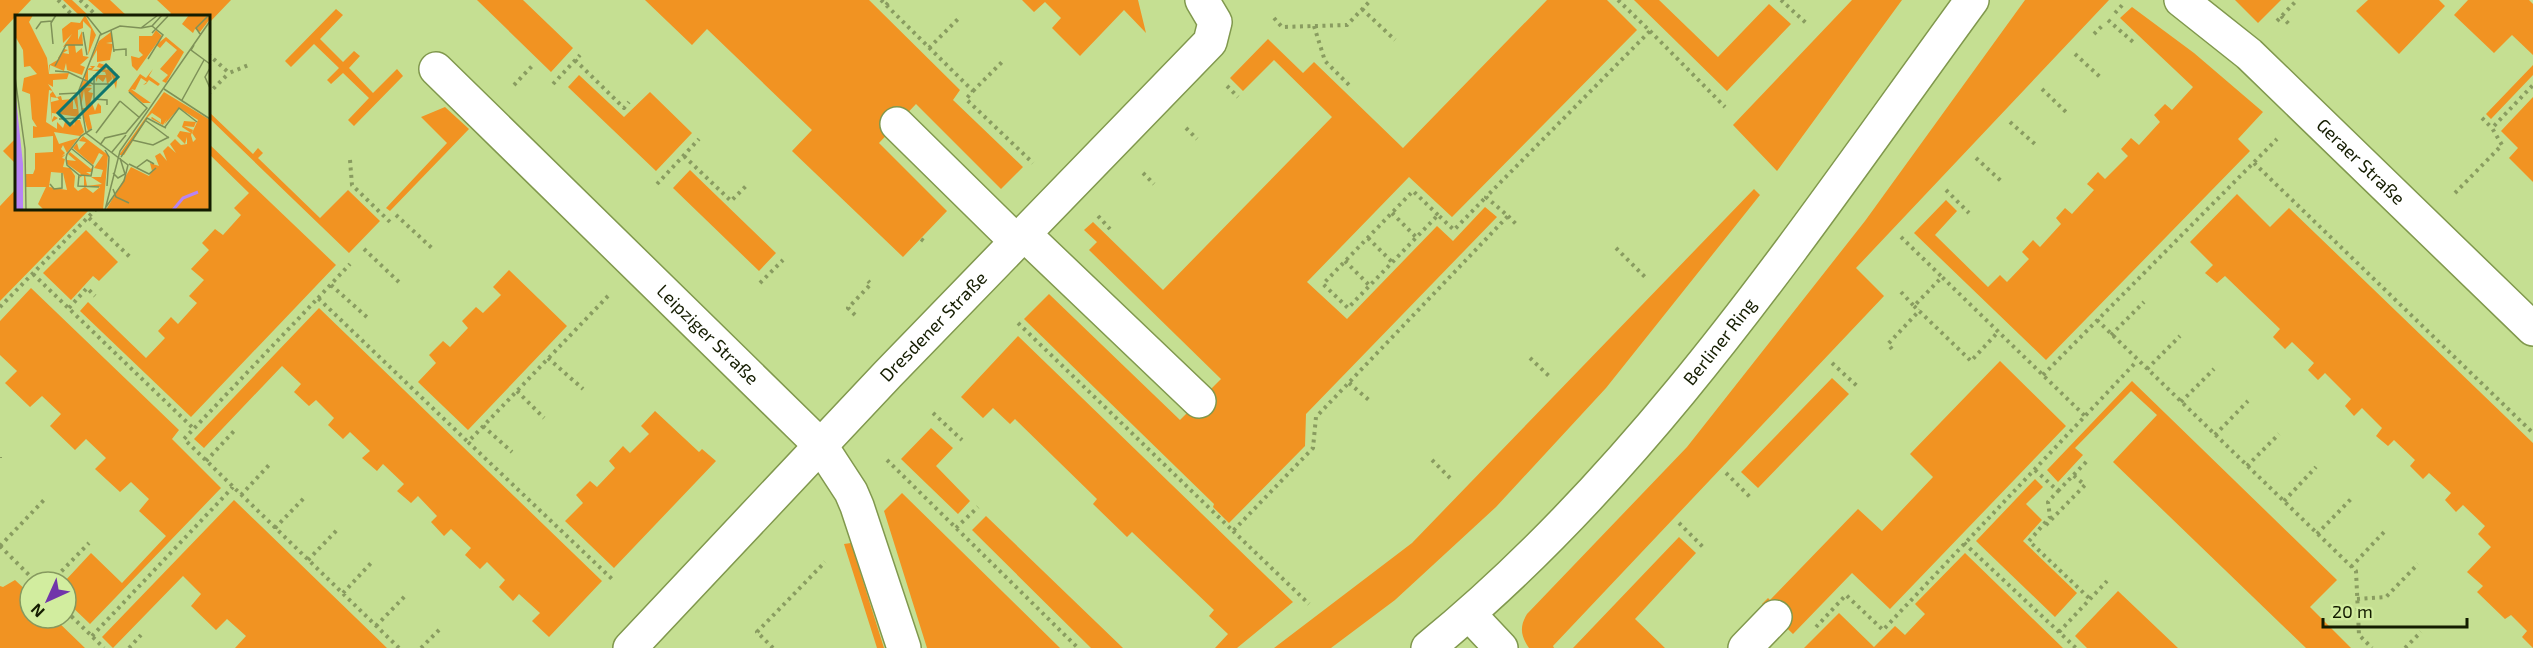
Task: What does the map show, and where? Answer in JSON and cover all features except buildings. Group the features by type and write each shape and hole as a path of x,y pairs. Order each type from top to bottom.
{"street":[{"name":"Dresdener Straße","path":"630,648 1210,42 1215,22 1202,0"},
{"name":"Berliner Ring","path":"1428,648 1469,614 1547,542 1606,477 1746,310 1972,0"},
{"name":"Geraer Straße","path":"2181,0 2249,54 2533,329"},
{"name":"Leipziger Straße","path":"436,69 638,264 821,446 851,492 857,506 904,648"},
{"path":"897,124 1199,401"},
{"path":"1469,614 1501,648"},
{"path":"1745,648 1775,617"}],"path":[{"path":"58,0 72,15"},
{"path":"80,0 96,15"},
{"path":"881,0 973,91"},
{"path":"886,5 891,0"},
{"path":"1274,18 1282,27 1347,25 1371,0"},
{"path":"1618,0 1725,107"},
{"path":"1781,0 1806,23"},
{"path":"2291,26 2280,18 2297,0"},
{"path":"2115,13 2125,2"},
{"path":"1362,9 1395,40"},
{"path":"929,48 958,19"},
{"path":"2108,20 2133,42"},
{"path":"2094,34 2104,24"},
{"path":"1314,26 1325,61 1350,86"},
{"path":"1438,215 1348,308 1323,284 1413,191 1454,230 1650,32"},
{"path":"2075,54 2100,77"},
{"path":"552,84 580,55"},
{"path":"210,56 229,73"},
{"path":"575,60 624,108 629,102"},
{"path":"1002,61 966,99 1041,171"},
{"path":"210,92 229,73 251,64"},
{"path":"512,87 533,65"},
{"path":"2492,128 2533,85"},
{"path":"2042,89 2067,113"},
{"path":"2425,224 2502,145 2492,128 2482,118"},
{"path":"2010,122 2036,145"},
{"path":"2043,375 2281,135"},
{"path":"657,184 699,140"},
{"path":"684,156 731,201 747,185"},
{"path":"1976,158 2001,181"},
{"path":"350,160 352,185 390,222"},
{"path":"2254,163 2533,434"},
{"path":"1946,190 1970,213"},
{"path":"1486,197 1518,226"},
{"path":"0,307 95,210"},
{"path":"1392,213 1416,237"},
{"path":"396,215 434,250"},
{"path":"1233,531 1313,448 1316,417 1508,216"},
{"path":"88,218 131,258"},
{"path":"1901,237 2085,416"},
{"path":"1368,238 1392,262"},
{"path":"1616,248 1646,278"},
{"path":"364,249 401,284"},
{"path":"760,283 783,260"},
{"path":"1345,261 1369,285"},
{"path":"350,264 184,439 399,648"},
{"path":"468,442 638,264"},
{"path":"33,274 194,429"},
{"path":"1914,306 1942,277"},
{"path":"855,315 848,308 871,284 868,281"},
{"path":"331,285 369,319"},
{"path":"69,308 87,288 95,296"},
{"path":"1901,292 1971,361 1999,331"},
{"path":"318,298 612,579"},
{"path":"2112,335 2144,302"},
{"path":"1892,349 1888,344 1920,310"},
{"path":"2097,321 2356,571 2359,635 2372,648"},
{"path":"1018,323 1309,604"},
{"path":"2147,369 2180,336"},
{"path":"548,358 583,389"},
{"path":"1530,358 1550,377"},
{"path":"1810,633 1846,595 1883,630 2137,361"},
{"path":"1832,363 1857,386"},
{"path":"2181,402 2214,369"},
{"path":"1349,382 1370,401"},
{"path":"517,391 544,418"},
{"path":"2215,435 2248,401"},
{"path":"933,413 962,440"},
{"path":"483,426 512,452"},
{"path":"206,461 234,431"},
{"path":"2247,466 2279,434"},
{"path":"887,460 1078,648"},
{"path":"1432,460 1452,480"},
{"path":"2088,460 2048,502 2050,517 2030,540 2090,599"},
{"path":"241,495 269,465"},
{"path":"2284,501 2316,467"},
{"path":"2035,470 2058,491"},
{"path":"1726,473 1750,497"},
{"path":"2046,525 2066,508 2085,485 2073,475"},
{"path":"92,636 233,487"},
{"path":"275,528 304,498"},
{"path":"2317,534 2351,499"},
{"path":"24,570 0,546 44,500"},
{"path":"956,528 978,507"},
{"path":"1678,523 1702,547"},
{"path":"308,560 337,530"},
{"path":"2351,567 2384,532"},
{"path":"63,570 89,543"},
{"path":"1964,543 2076,648"},
{"path":"773,648 757,632 825,562"},
{"path":"343,593 371,563"},
{"path":"2357,599 2385,597 2418,564"},
{"path":"2059,632 2107,581"},
{"path":"376,626 406,595"},
{"path":"78,623 104,648"},
{"path":"421,648 440,629"},
{"path":"2405,648 2421,632"},
{"path":"129,648 141,635"}],"shaded area":[{"path":"0,0 31,0 15,15 0,33"},
{"path":"63,0 72,0 88,15 79,15"},
{"path":"88,0 110,0 126,15 105,15"},
{"path":"157,0 231,0 210,22 210,15 169,15 171,13"},
{"path":"477,0 523,0 573,48 551,72"},
{"path":"645,0 869,0 960,90 953,100 1023,167 1001,189 916,104 879,143 947,211 903,257 792,151 812,130 707,29 692,45"},
{"path":"1022,0 1138,0 1146,33 1124,10 1080,56 1052,28 1061,18 1045,2 1034,12"},
{"path":"1547,0 1607,0 1637,30 1452,217 1409,177 1307,282 1347,319 1437,226 1453,241 1485,207 1497,217 1306,414 1305,446 1229,523 1213,507 1214,504 1024,319 1049,294 1180,420 1221,379 1089,250 1097,242 1084,230 1093,222 1163,290 1332,117 1274,60 1243,91 1230,78 1268,39 1303,73 1314,62 1403,148"},
{"path":"1634,0 1659,0 1718,57 1769,4 1791,24 1727,91"},
{"path":"1852,0 1902,0 1777,171 1733,125"},
{"path":"2025,0 2109,0 1856,268 1884,296 1553,646 1554,648 1529,648 1522,631 1527,614 1687,447 1865,221"},
{"path":"2235,0 2281,0 2258,23"},
{"path":"2368,0 2439,0 2445,6 2399,54 2356,11"},
{"path":"2468,0 2529,0 2533,4 2533,55 2512,35 2494,53 2454,15"},
{"path":"2132,7 2194,53 2263,112 2238,139 2250,151 2046,360 1914,233 1946,200 1957,211 1935,235 1988,287 2000,275 2007,282 2029,259 2022,252 2033,240 2040,247 2061,224 2056,218 2065,208 2072,214 2094,190 2087,184 2098,172 2105,179 2128,156 2121,149 2131,138 2139,145 2160,122 2154,115 2165,104 2172,110 2193,87 2120,18"},
{"path":"336,9 343,15 320,39 343,62 354,51 360,56 349,68 373,93 397,69 403,76 354,126 348,120 369,98 343,73 331,84 327,80 339,68 314,44 291,67 285,61"},
{"path":"2533,65 2533,75 2491,119 2486,114"},
{"path":"579,75 624,117 650,92 692,133 656,171 568,87"},
{"path":"2533,97 2533,182 2509,158 2518,148 2501,131"},
{"path":"445,107 469,129 390,211 386,208 447,143 421,117"},
{"path":"210,113 253,154 258,148 263,153 258,158 320,218 348,190 380,221 349,253 210,119"},
{"path":"15,139 15,163 3,151"},
{"path":"210,145 336,265 191,417 80,311 88,302 146,358 165,338 158,331 171,317 178,324 197,303 189,296 204,280 191,269 209,250 202,243 215,229 223,235 241,215 234,208 249,193 210,155"},
{"path":"690,170 776,253 759,271 673,188"},
{"path":"1754,189 1760,195 1606,388 1496,507 1395,600 1331,648 1274,648 1412,543"},
{"path":"15,190 15,210 89,210 0,301 0,206"},
{"path":"2237,194 2270,227 2289,208 2533,443 2533,648 2522,637 2527,631 2511,615 2505,619 2477,592 2483,586 2467,572 2491,547 2478,534 2485,526 2463,505 2456,512 2445,500 2451,493 2429,473 2423,479 2410,466 2415,460 2394,440 2388,446 2376,436 2382,428 2362,408 2354,416 2345,406 2351,399 2325,373 2318,380 2308,370 2314,363 2292,342 2285,349 2273,337 2280,329 2225,276 2217,283 2205,273 2213,265 2190,242"},
{"path":"86,230 118,262 99,281 93,276 71,300 43,273"},
{"path":"509,270 567,326 468,430 418,382 436,363 429,355 443,341 450,347 468,328 462,321 476,307 483,313 501,295 493,287"},
{"path":"31,288 179,430 172,439 221,488 90,624 78,612 78,570 75,570 91,553 122,583 166,536 139,511 149,499 131,482 120,492 95,469 106,458 86,439 75,450 50,426 61,414 42,396 30,407 5,383 17,371 0,355 0,321"},
{"path":"319,308 602,581 549,637 532,621 540,613 519,594 513,601 499,587 505,580 487,562 480,569 465,555 471,548 451,529 444,536 431,522 437,516 418,496 411,503 397,491 404,484 383,464 377,471 362,458 370,451 350,432 343,439 328,425 334,418 316,400 309,406 294,392 301,384 282,366 204,448 194,439"},
{"path":"1018,336 1293,602 1237,648 1215,648 1228,634 1209,616 1214,610 1132,532 1127,537 1093,504 1097,499 1015,419 1010,424 993,408 983,418 961,397"},
{"path":"2000,361 2066,426 1890,609 1852,573 1793,634 1762,604 1768,598 1770,600 1858,509 1882,531 1933,477 1910,454"},
{"path":"1832,378 1849,394 1758,488 1741,472"},
{"path":"2132,381 2337,580 2310,607 2351,648 2306,648 2113,462 2157,415 2131,391 2075,448 2083,455 2058,482 2047,470"},
{"path":"655,411 699,452 702,449 716,461 614,568 565,521 583,503 576,495 590,481 597,487 615,468 609,461 623,446 630,453 649,434 641,426"},
{"path":"931,428 953,448 936,466 970,501 958,514 901,459"},
{"path":"2035,479 2043,487 2026,504 2042,520 2023,541 2077,593 2055,617 1976,541"},
{"path":"902,493 1060,648 927,648 884,511"},
{"path":"234,500 387,648 235,648 246,636 227,619 216,630 191,606 201,594 183,576 113,648 102,637"},
{"path":"986,516 1123,648 1091,648 972,530"},
{"path":"1679,537 1696,553 1635,619 1665,648 1573,648"},
{"path":"851,543 884,648 877,648 844,544"},
{"path":"1965,553 2063,648 1804,648 1839,613 1874,647 1895,626 1905,635 1925,614 1915,604"},
{"path":"15,580 18,583 18,630 66,630 85,648 0,648 0,586 3,587"},
{"path":"2118,591 2178,648 2087,648 2075,636"}]}
